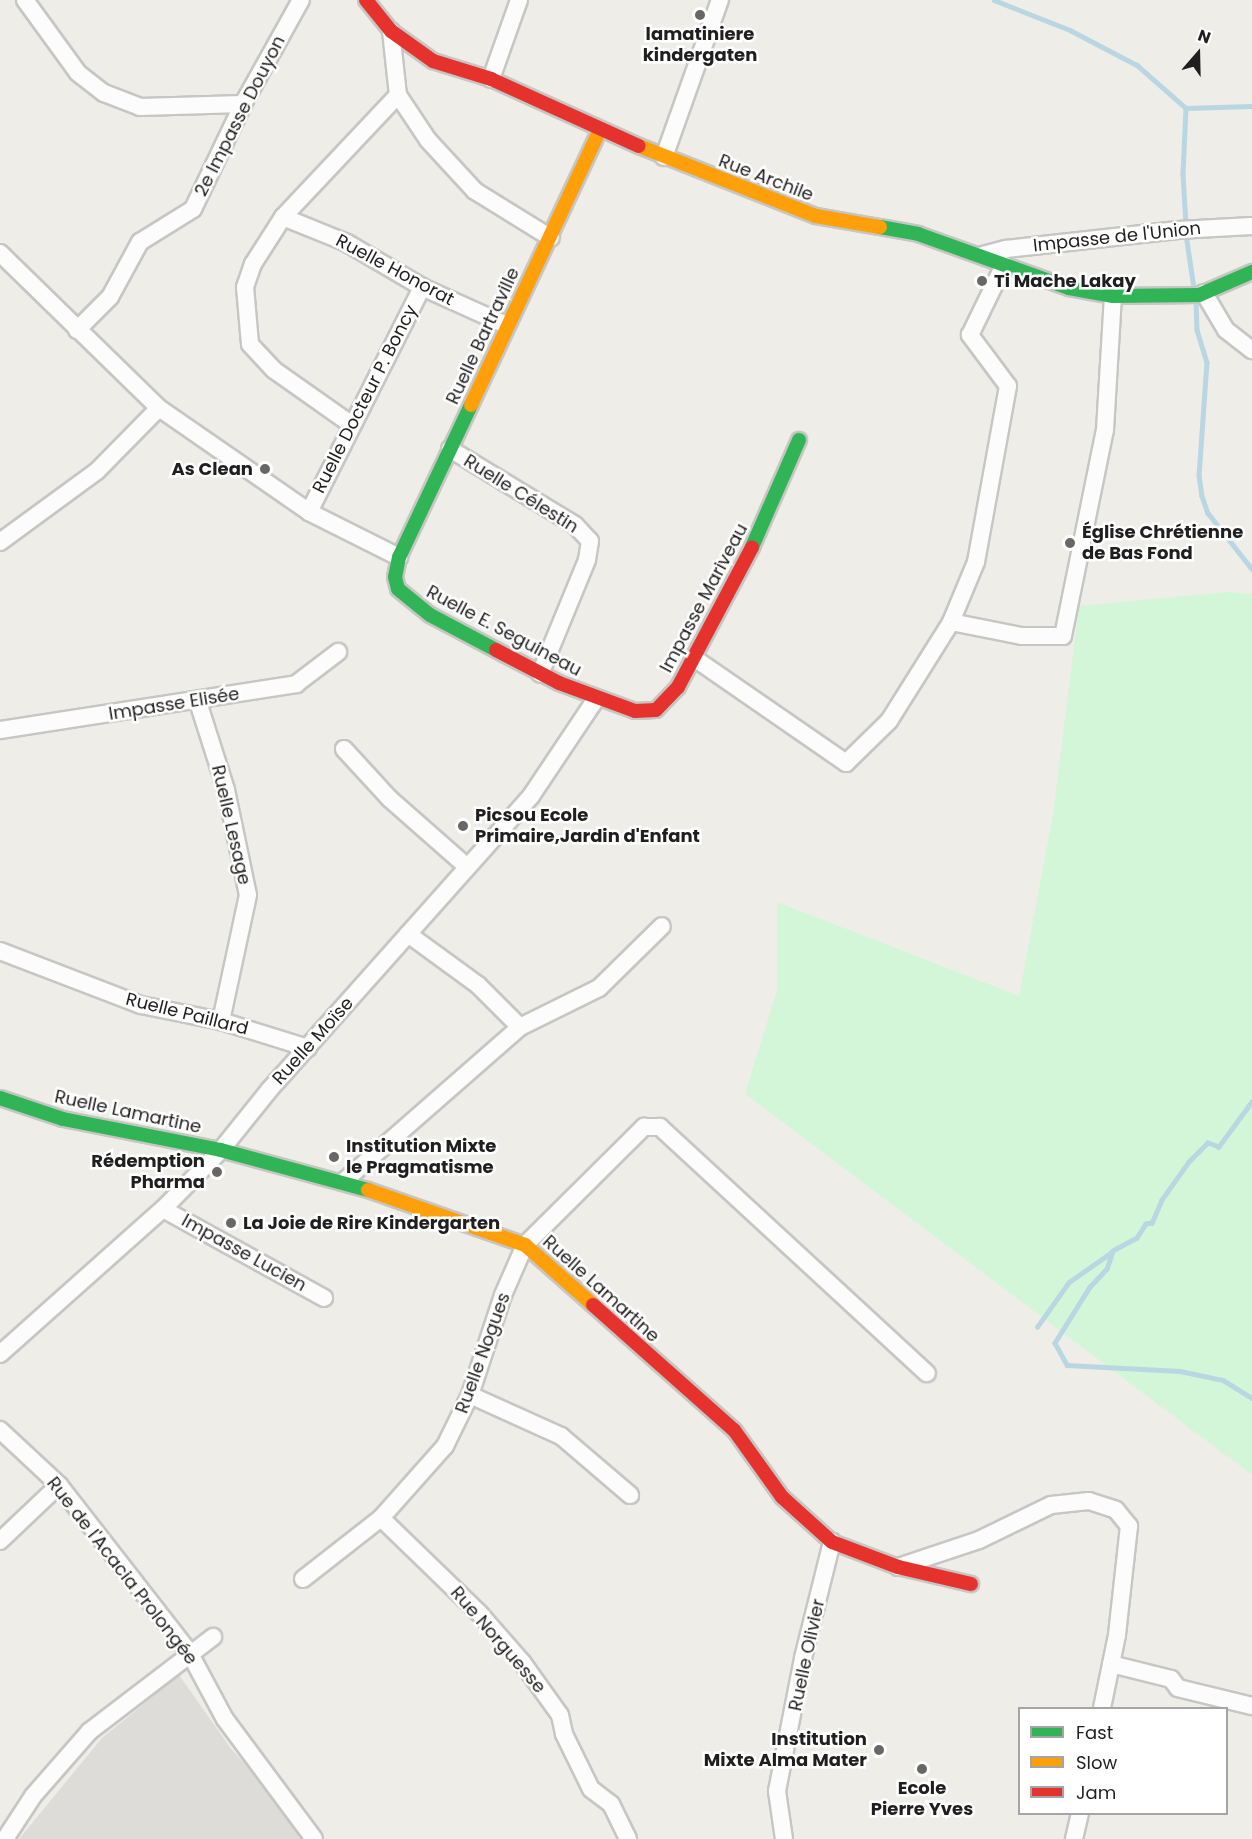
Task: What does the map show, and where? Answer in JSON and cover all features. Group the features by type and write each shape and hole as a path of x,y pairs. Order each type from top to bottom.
{"street":[{"path":"25,0 78,73 104,93 140,107 243,104"},
{"name":"2e Impasse Douyon","path":"77,330 110,297 140,242 193,209 243,104 301,0"},
{"name":"Rue Archile","path":"366,0 392,31 433,62 490,79 664,157 816,216 918,234 983,255 1004,265 1069,288 1113,296 1197,294 1252,272"},
{"path":"490,79 519,0"},
{"path":"664,157 720,0"},
{"path":"392,31 398,95 428,140 475,191 551,238"},
{"path":"352,425 274,370 250,344 245,287 253,264 283,217 398,95"},
{"name":"Ruelle Bartraville","path":"399,557 506,325 551,238 600,130"},
{"name":"Ruelle Honorat","path":"283,217 347,243 422,287 506,325"},
{"name":"Impasse de l'Union","path":"983,255 1006,249 1186,229 1252,226"},
{"path":"0,254 159,408 309,512 399,557"},
{"path":"694,658 846,763 889,721 916,683 951,622 976,562 1008,386 970,335 1004,265"},
{"name":"Ruelle Docteur P. Boncy","path":"309,512 422,287"},
{"path":"1197,294 1226,330 1252,350"},
{"path":"951,622 1022,636 1063,636 1105,430 1113,296"},
{"path":"0,542 97,471 159,408"},
{"name":"Impasse Mariveau","path":"596,699 635,711 656,710 678,687 770,511 799,440"},
{"name":"Ruelle Célestin","path":"450,449 575,525 590,541 587,560 540,674"},
{"name":"Ruelle E. Seguineau","path":"399,557 395,577 398,589 430,615 540,674 596,699"},
{"name":"Impasse Elisée","path":"0,730 198,702 296,684 338,652"},
{"name":"Ruelle Moïse","path":"0,1354 163,1209 221,1150 531,796 596,699"},
{"name":"Ruelle Lesage","path":"198,702 226,790 248,895 221,1021"},
{"path":"344,749 390,799 467,867"},
{"path":"343,1182 520,1027 598,988 662,926"},
{"path":"408,934 478,986 520,1027"},
{"name":"Ruelle Paillard","path":"0,951 141,1005 221,1021 308,1048"},
{"name":"Ruelle Lamartine","path":"0,1098 63,1119 221,1150 343,1182 525,1245 734,1430 782,1497 832,1542 898,1567 971,1584"},
{"path":"525,1245 644,1127 660,1128 927,1373"},
{"name":"Impasse Lucien","path":"163,1209 324,1298"},
{"name":"Ruelle Nogues","path":"303,1579 381,1518 445,1446 470,1395 503,1295 525,1245"},
{"path":"470,1395 561,1436 630,1495"},
{"name":"Rue de l'Acacia Prolongée","path":"0,1430 59,1485 189,1652 225,1719 314,1839"},
{"path":"0,1541 59,1485"},
{"path":"898,1567 979,1540 1051,1505 1089,1501 1116,1510 1129,1526 1111,1664 1102,1707"},
{"name":"Rue Norguesse","path":"381,1518 480,1614 522,1662 560,1715 564,1734 591,1789 610,1804 628,1839"},
{"name":"Ruelle Olivier","path":"784,1839 777,1791 802,1658 832,1542"},
{"path":"5,1839 33,1796 90,1731 189,1652 213,1637"},
{"path":"1111,1664 1171,1679 1178,1688 1252,1706"},
{"path":"1074,1839 1080,1815"}],"shaded area":[{"path":"179,1675 232,1750 316,1839 19,1839 102,1738"}],"green space":[{"path":"1227,592 1252,594 1252,1475 745,1094 777,990 777,902 1019,996 1053,814 1079,606"}],"waterway":[{"path":"994,0 1070,30 1137,65 1186,108 1183,174 1186,225"},
{"path":"1186,108 1252,106"},
{"path":"1186,234 1194,288"},
{"path":"1196,302 1197,330 1207,362 1199,475 1202,496 1208,513 1252,569"},
{"path":"1252,1102 1219,1147 1208,1143 1189,1162 1162,1200 1152,1223 1146,1224 1137,1238 1113,1251 1107,1269 1090,1287 1055,1343 1067,1365 1180,1371 1223,1380 1252,1398"},
{"path":"1037,1327 1069,1282 1112,1252"}],"traffic: fast":[{"path":"880,227 918,234 1069,288 1113,296 1199,295 1252,272"},
{"path":"471,405 399,557 395,577 398,589 430,615 496,650"},
{"path":"752,547 799,440"},
{"path":"0,1098 63,1119 221,1150 368,1190"}],"traffic: slow":[{"path":"471,405 600,130"},
{"path":"639,146 816,216 880,227"},
{"path":"368,1190 525,1245 593,1305"}],"traffic: jam":[{"path":"366,0 391,31 433,61 491,79 639,146"},
{"path":"496,650 559,683 635,711 656,710 678,687 752,547"},
{"path":"593,1305 734,1430 782,1497 832,1542 898,1567 971,1584"}],"place":[{"name":"lamatiniere kindergaten","path":"700,15"},
{"name":"Ti Mache Lakay","path":"982,281"},
{"name":"As Clean","path":"265,469"},
{"name":"Église Chrétienne de Bas Fond","path":"1070,543"},
{"name":"Picsou Ecole Primaire,Jardin d'Enfant","path":"463,826"},
{"name":"Institution Mixte le Pragmatisme","path":"334,1157"},
{"name":"Rédemption Pharma","path":"217,1172"},
{"name":"La Joie de Rire Kindergarten","path":"231,1223"},
{"name":"Institution Mixte Alma Mater","path":"879,1750"},
{"name":"Ecole Pierre Yves","path":"922,1769"}]}
